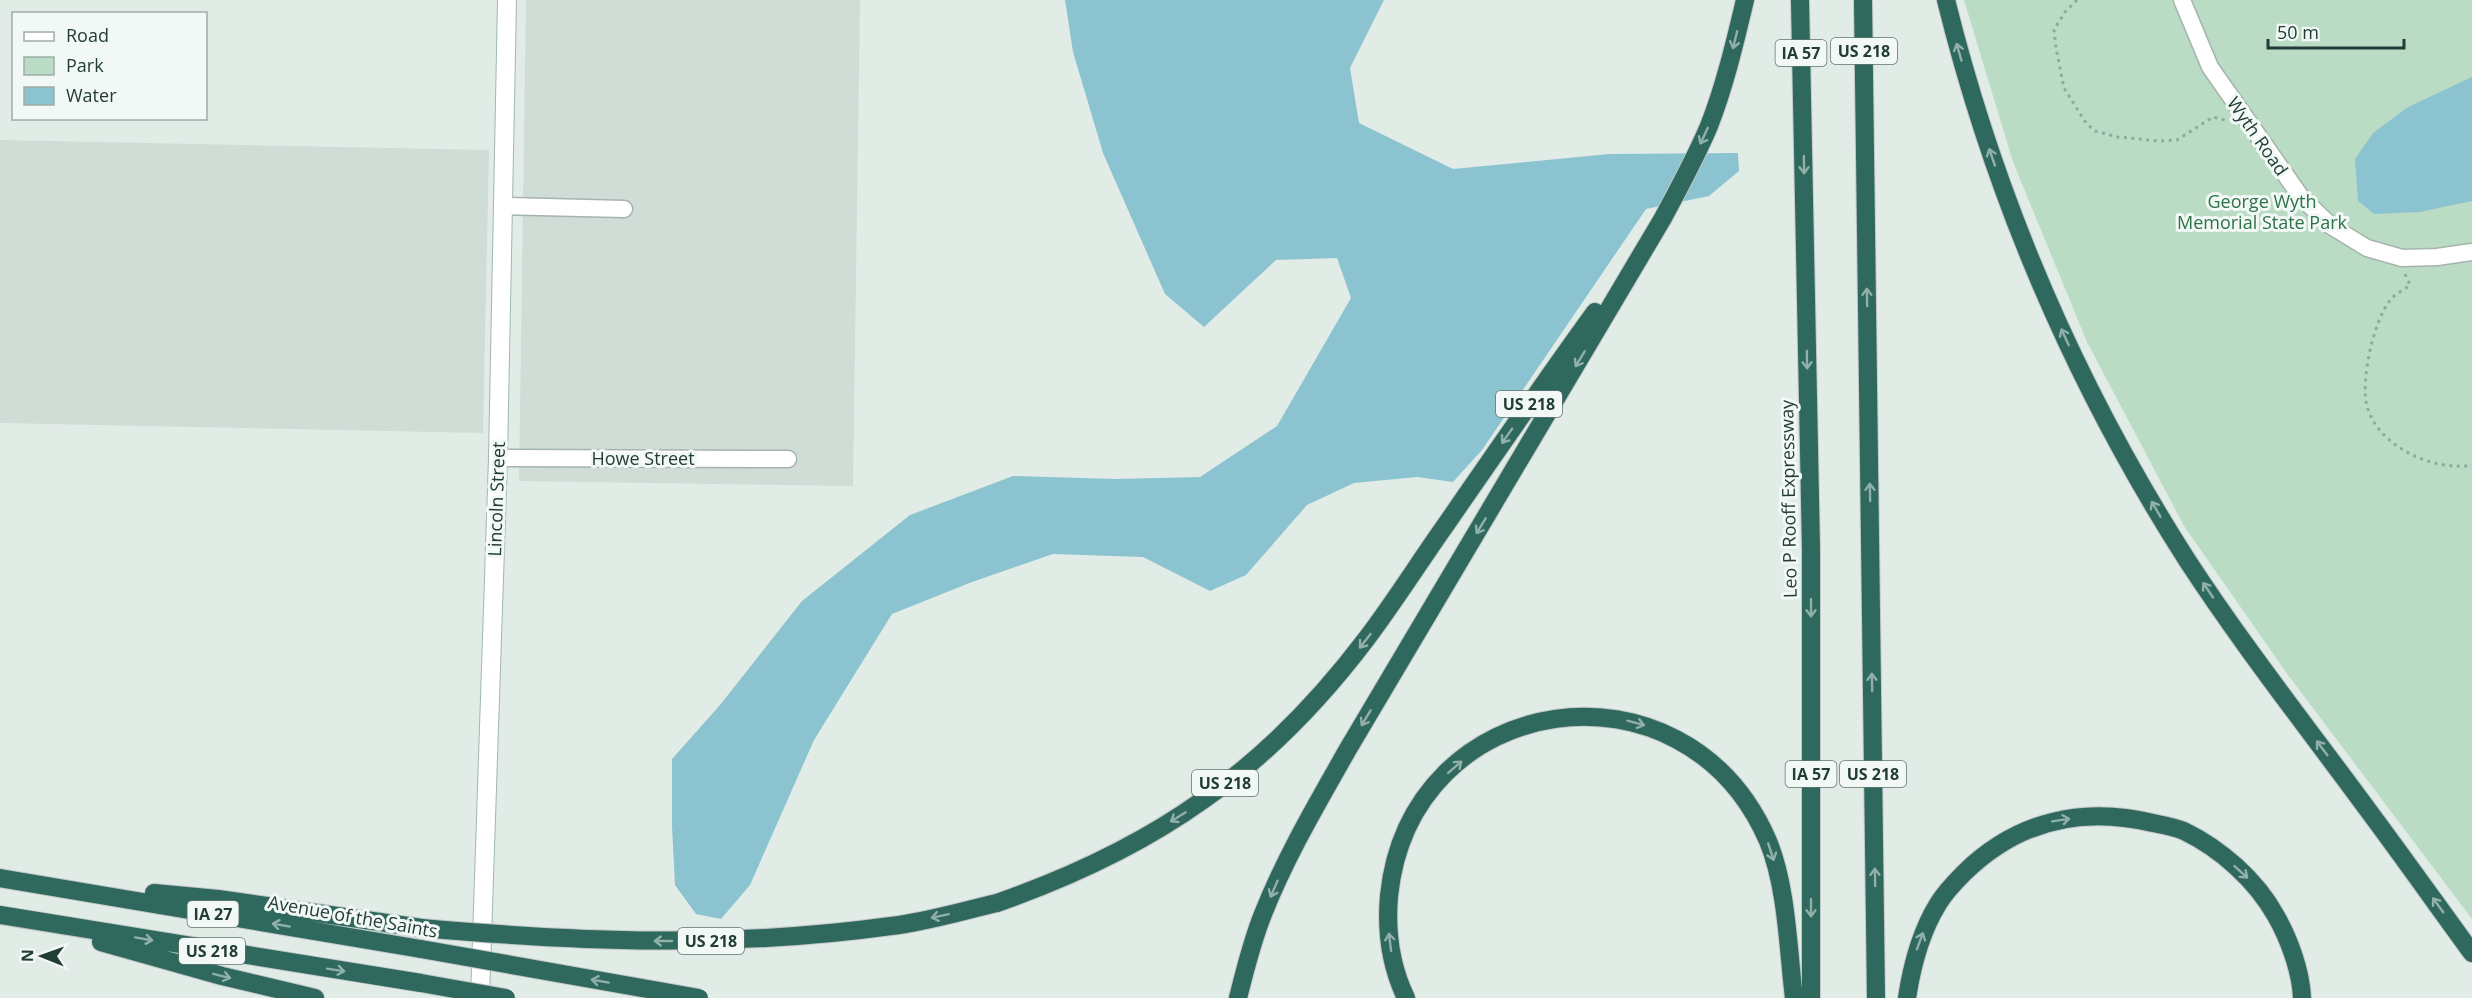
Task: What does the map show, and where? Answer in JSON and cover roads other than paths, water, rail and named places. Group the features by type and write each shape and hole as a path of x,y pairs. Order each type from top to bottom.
{"highway":[{"name":"US 218","path":"3,878 218,899 422,928 594,941 730,940 892,926 997,903 1119,853 1204,800 1252,761 1291,726 1368,638 1525,409 1663,218 1708,126 1725,81 1745,0"},
{"name":"Leo P Rooff Expressway","path":"1800,0 1811,549 1811,998"},
{"name":"US 218","path":"1863,0 1876,998"},
{"path":"1946,0 1974,105 2023,242 2086,384 2187,559 2246,648 2472,953"},
{"path":"1238,998 1263,915 1279,878 1348,749 1663,218"},
{"path":"1406,998 1390,948 1389,900 1397,855 1416,813 1442,778 1494,738 1534,722 1582,715 1629,721 1674,737 1714,765 1731,781 1744,798 1769,844 1778,872 1794,998"},
{"path":"1907,998 1913,961 1924,930 1938,903 1975,863 1997,845 2020,832 2047,822 2102,815 2132,818 2182,830 2221,856 2249,879 2266,898 2283,928 2294,960 2302,998"},
{"name":"Avenue of the Saints","path":"3,878 699,998"},
{"name":"US 218","path":"2,915 506,998"},
{"path":"2,915 222,976 315,998"}],"main road":[{"name":"Lincoln Street","path":"480,998 498,458 507,0"}],"street":[{"name":"Wyth Road","path":"2182,0 2210,67 2301,197 2331,226 2367,248 2402,258 2437,257 2472,252"},
{"path":"503,206 624,208"},
{"name":"Howe Street","path":"498,458 788,459"}],"water":[{"path":"1065,0 1384,0 1350,68 1359,123 1453,169 1609,154 1738,153 1739,171 1709,196 1646,209 1482,450 1453,482 1417,477 1354,483 1307,505 1246,575 1210,591 1143,557 1053,554 972,582 892,614 814,740 750,885 721,919 696,914 675,885 672,759 720,705 802,601 910,515 1013,476 1115,479 1200,477 1277,426 1351,298 1337,258 1276,260 1204,327 1165,294 1103,153 1073,52"},
{"path":"2472,77 2472,201 2420,212 2374,214 2358,201 2355,159 2373,133 2408,107"}],"park label":[{"name":"George Wyth Memorial State Park","path":"2262,211"}]}
